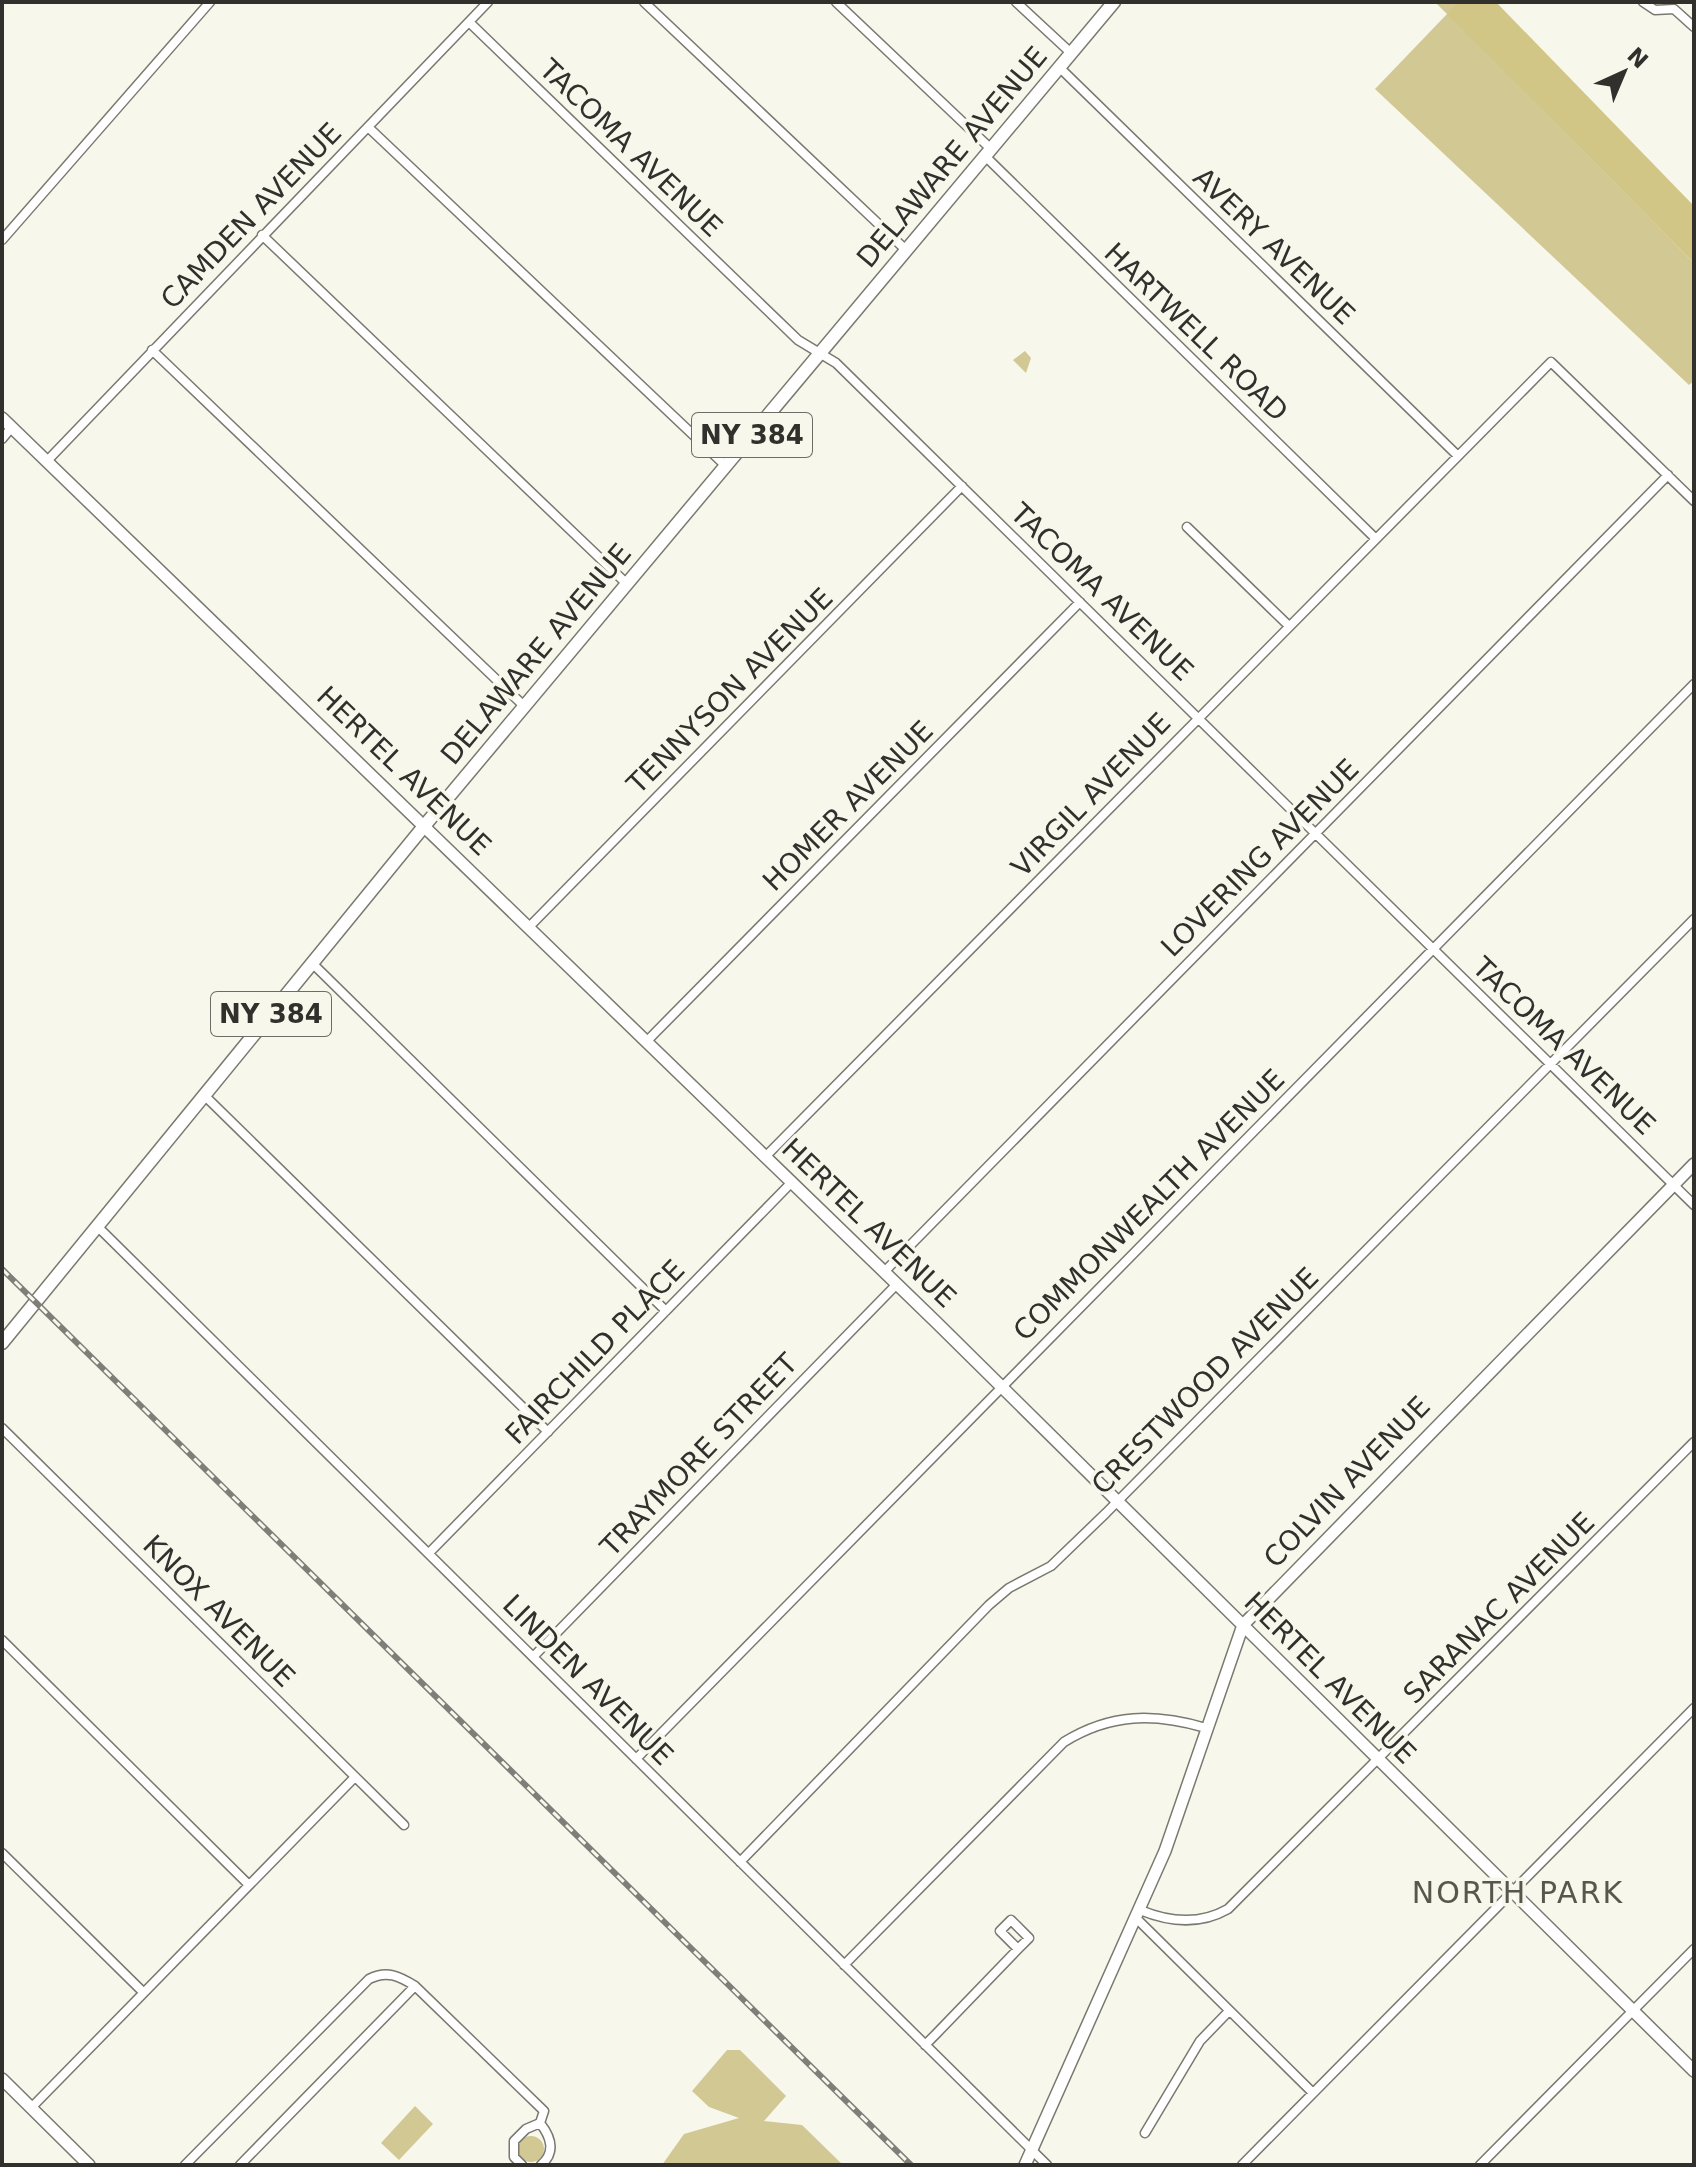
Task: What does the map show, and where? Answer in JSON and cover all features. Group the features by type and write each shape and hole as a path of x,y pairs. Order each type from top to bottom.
{"main road":[{"name":"DELAWARE AVENUE","path":"2,1343 425,825 1114,2"}],"street":[{"path":"2,240 210,2"},
{"name":"CAMDEN AVENUE","path":"47,461 488,2"},
{"path":"644,2 906,250"},
{"name":"HARTWELL ROAD","path":"836,2 1376,539"},
{"path":"1016,2 1071,53"},
{"path":"1643,2 1655,10 1674,9 1694,27"},
{"path":"1655,10 1663,2"},
{"name":"TACOMA AVENUE","path":"469,22 798,340 836,363 1694,1205"},
{"name":"AVERY AVENUE","path":"1059,67 1458,456"},
{"path":"368,127 726,466"},
{"path":"262,235 627,584"},
{"path":"152,350 524,706"},
{"name":"VIRGIL AVENUE","path":"766,1156 1551,362 1668,475"},
{"name":"HERTEL AVENUE","path":"2,418 766,1156 1694,2071"},
{"path":"2,439 12,427"},
{"path":"1668,475 1694,501"},
{"name":"LOVERING AVENUE","path":"884,1272 1668,475"},
{"name":"TENNYSON AVENUE","path":"530,926 962,486"},
{"path":"1187,527 1289,626"},
{"name":"HOMER AVENUE","path":"647,1041 1080,602"},
{"name":"COMMONWEALTH AVENUE","path":"636,1759 1694,684"},
{"name":"CRESTWOOD AVENUE","path":"740,1862 989,1605 1009,1588 1051,1566 1118,1501 1694,919"},
{"path":"312,963 666,1311"},
{"path":"204,1095 548,1432"},
{"name":"COLVIN AVENUE","path":"1025,2165 1165,1851 1243,1625 1694,1164"},
{"name":"FAIRCHILD PLACE","path":"429,1553 792,1182"},
{"name":"LINDEN AVENUE","path":"97,1226 1047,2165"},
{"name":"TRAYMORE STREET","path":"533,1657 897,1284"},
{"name":"KNOX AVENUE","path":"2,1428 404,1825"},
{"name":"SARANAC AVENUE","path":"1138,1914 1188,1921 1205,1919 1228,1909 1694,1442"},
{"path":"2,1640 248,1884"},
{"path":"1242,2165 1694,1708"},
{"path":"844,1965 1064,1742 1093,1726 1125,1717 1161,1717 1206,1728"},
{"path":"31,2108 355,1777"},
{"path":"2,1853 143,1992"},
{"path":"1138,1914 1229,2011 1313,2093"},
{"path":"925,2045 1018,1949"},
{"path":"1480,2165 1694,1949"},
{"path":"185,2165 369,1979 380,1973 396,1974 415,1986 544,2111 540,2123 514,2141 514,2157 522,2165"},
{"path":"240,2165 415,1986"},
{"path":"1145,2133 1200,2041 1229,2011"},
{"path":"2,2079 89,2165"},
{"path":"540,2123 551,2143 549,2154 541,2165"}],"shaded area":[{"path":"1435,2 1457,2 1448,14 1694,263 1694,381 1689,385 1375,89 1447,14"},
{"path":"1457,2 1496,2 1694,206 1694,263 1447,14"},
{"path":"1025,351 1031,358 1026,373 1013,360"},
{"path":"727,2050 740,2050 786,2096 764,2121 802,2125 843,2165 662,2165 684,2134 739,2118 709,2107 692,2091"},
{"path":"415,2106 433,2124 399,2160 381,2143"},
{"path":"531,2136 540,2140 544,2149 540,2158 531,2162 522,2158 518,2149 522,2140"}],"railway":[{"path":"2,1269 911,2165"}],"district":[{"name":"NORTH PARK","path":"1518,1892"}]}
